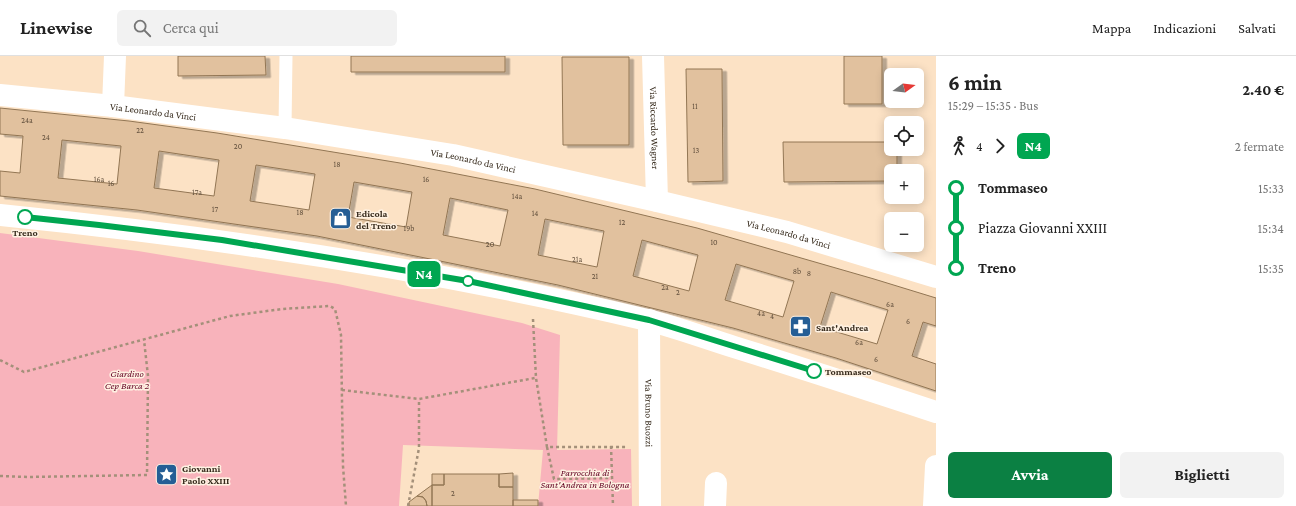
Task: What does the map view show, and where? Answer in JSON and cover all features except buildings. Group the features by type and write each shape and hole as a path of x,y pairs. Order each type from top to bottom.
{"street":[{"path":"113,106 115,56"},
{"name":"Via Riccardo Wagner","path":"653,56 657,201"},
{"name":"Via Leonardo da Vinci","path":"0,95 113,106 285,128 453,155 787,232 936,277"},
{"path":"0,215 222,240 468,281 649,320 814,371 936,412"},
{"name":"Via Bruno Buozzi","path":"649,320 650,506"},
{"path":"934,506 936,466"},
{"path":"715,506 716,483"}],"lane":[{"path":"285,128 286,56"}],"path":[{"path":"0,360 24,372 144,340 190,326 236,315 282,309 330,306 335,309 341,335 343,466 346,506"},
{"path":"533,318 536,378 547,447 554,479 612,478"},
{"path":"0,476 147,475 148,376 144,340"},
{"path":"342,390 419,399 536,378"},
{"path":"408,506 419,448 419,399"},
{"path":"611,446 613,506"},
{"path":"547,447 650,447"}],"green space":[{"name":"Giardino Cep Barca 2","path":"0,233 138,251 338,284 522,323 560,335 557,450 631,449 632,506 538,506 543,450 403,445 399,506 0,506"}],"bus line":[{"name":"N4","path":"25,217 222,240 468,281 649,320 814,371"}],"place":[{"name":"Treno","path":"25,217"},
{"name":"Edicola del Treno","path":"341,219"},
{"name":"Sant'Andrea","path":"801,327"},
{"name":"Tommaseo","path":"814,371"},
{"name":"Giovanni Paolo XXIII","path":"166,474"}],"park label":[{"name":"Parrocchia di Sant'Andrea in Bologna","path":"585,478"}]}
